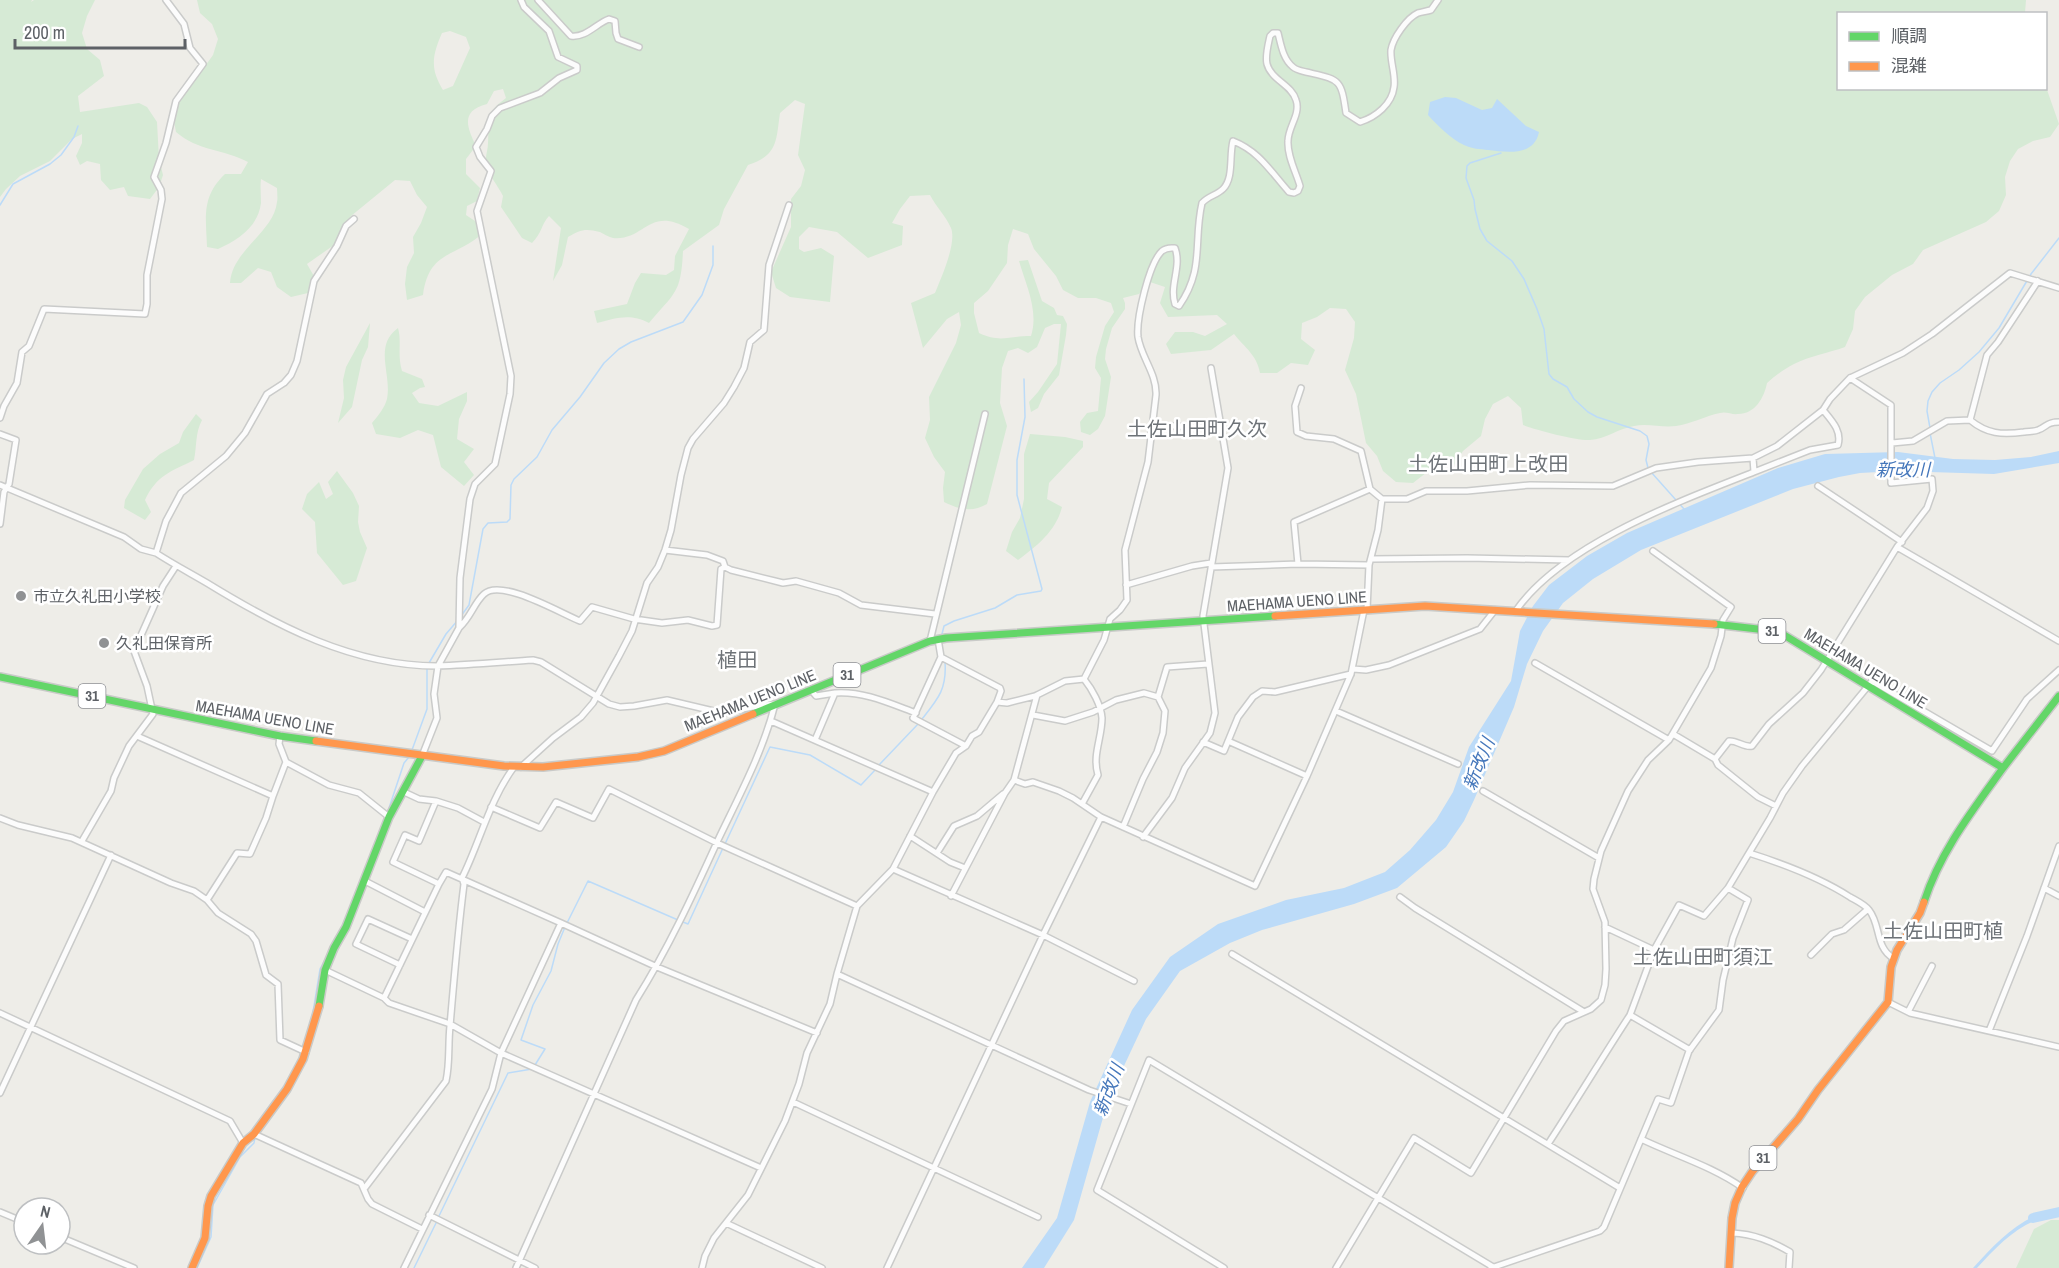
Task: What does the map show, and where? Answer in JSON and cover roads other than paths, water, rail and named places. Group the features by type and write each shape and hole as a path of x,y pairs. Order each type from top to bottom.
{"main road":[{"name":"MAEHAMA UENO LINE","path":"0,677 280,736 517,767 598,762 664,751 934,640 1425,606 1722,625 1784,634 2003,768"},
{"path":"1888,1002 1893,958 1920,913 1949,845 2003,768 2059,696"},
{"path":"192,1268 205,1238 211,1196 243,1143 254,1134 287,1089 306,1052 321,1000 325,970 346,927 389,817 422,756"},
{"name":"31","path":"1729,1268 1732,1215 1735,1203 1754,1169 1790,1130 1809,1106 1818,1090 1888,1002"}],"street":[{"path":"0,418 17,383 22,352 29,346 44,309 145,314 147,274 162,199 161,190 154,177 166,143 176,101 203,64 187,42 184,24 165,0"},
{"path":"459,628 460,578 470,499 475,484 495,464 510,394 511,376 477,211 491,171 480,157 476,147 492,116 500,108 540,93 559,78 577,70 577,66 558,57 549,31 524,7 521,0"},
{"path":"538,0 572,36 577,37 609,19 615,21 618,39 639,47"},
{"path":"1084,679 1104,640 1110,619 1127,600 1125,550 1148,462 1156,384 1141,349 1138,325 1152,270 1161,252 1168,248 1175,248 1178,265 1173,296 1175,304 1179,306 1191,284 1198,260 1198,226 1202,203 1221,191 1227,184 1233,141 1258,155 1290,192 1298,191 1300,186 1287,141 1298,105 1296,97 1269,69 1267,56 1270,36 1278,33 1284,56 1294,69 1332,78 1340,84 1343,89 1346,113 1360,122 1380,111 1391,97 1394,86 1391,51 1394,40 1409,21 1418,13 1431,10 1438,0"},
{"path":"364,1189 446,1081 464,884 462,879 484,822 517,767 580,717 596,697 632,631 647,584 665,550 688,448 724,403 744,368 750,342 764,330 771,254 789,205"},
{"path":"156,553 166,521 181,493 226,456 245,433 267,394 284,383 291,375 297,361 314,281 337,246 346,226 354,219"},
{"path":"1301,388 1295,406 1297,432 1306,436 1334,439 1361,451 1370,489 1382,499 1407,499 1426,491 1467,491 1530,485 1613,486 1656,468 1698,462 1753,459 1777,446 1823,410 1850,378 1903,354 2010,273 2059,288"},
{"path":"1970,420 1987,356 2038,281"},
{"path":"1143,837 1172,798 1185,768 1210,733 1215,713 1203,620 1228,468 1211,368"},
{"path":"1715,759 1729,741 1752,746 1769,724 1803,693 1897,547 1927,508 1933,491 1932,479 1891,483 1891,405 1850,378"},
{"path":"1519,612 1524,599 1569,560 1650,515 1810,450 1838,446 1836,426 1823,410"},
{"path":"702,1268 705,1256 726,1222 748,1195 793,1102 807,1053 830,1004 857,906 893,869 956,753 979,732 1001,691 1000,688 941,657 934,640 935,614 985,414"},
{"path":"1892,443 1913,441 1947,422 1970,420 1991,433 2009,434 2039,430 2047,423 2059,422"},
{"path":"1152,425 1221,428"},
{"path":"0,434 16,440 9,484 4,492 0,524"},
{"path":"1753,459 1754,472"},
{"path":"0,485 124,537 141,549 156,553 248,609 289,630 327,645 380,659 438,666 534,660 609,704 620,706 667,700 722,713 775,704 771,721 748,777 657,967 636,1000 516,1268"},
{"path":"1818,486 1902,542"},
{"path":"1298,564 1294,522 1370,489"},
{"path":"1014,780 1025,784 1033,782 1059,791 1101,818 1255,886 1307,776 1352,671 1365,610 1370,562 1378,530 1382,499"},
{"path":"1897,547 2059,641"},
{"path":"665,550 707,555 723,561 725,567 731,570 783,583 796,581 839,592 861,605 935,614"},
{"path":"1336,1268 1414,1138 1471,1173 1556,1031 1564,1021 1598,1004 1605,985 1604,916 1593,889 1599,858 1628,791 1648,760 1669,740 1711,668 1722,625 1731,607 1653,551"},
{"path":"1126,585 1192,566 1467,558 1569,560"},
{"path":"82,841 111,791 118,769 153,714 147,686 134,651 163,586 176,566"},
{"path":"422,756 437,718 434,694 438,666 459,628 466,622 483,594 490,590 500,589 518,593 580,621 592,607 634,619 662,623 688,620 712,626 717,625 721,569 725,567"},
{"path":"1203,742 1224,752 1238,717 1252,697 1262,691 1275,692 1352,671 1389,665 1480,629 1496,610"},
{"path":"941,657 913,718 966,746"},
{"path":"1534,663 1669,740"},
{"path":"1158,697 1167,667 1209,664"},
{"path":"1548,1144 1630,1015 1654,950 1679,905 1704,916 1728,888 1802,766 1872,681 1992,751 2027,699 2059,670"},
{"path":"997,702 1007,703 1038,695 1065,681 1084,679"},
{"path":"1082,804 1098,775 1094,764 1102,717 1092,689 1084,679"},
{"path":"811,690 816,696 846,692 868,696 916,713"},
{"path":"814,740 835,693"},
{"path":"1033,716 1065,721 1099,709 1116,700 1144,693 1158,697 1166,711 1163,733 1123,827"},
{"path":"951,896 1014,780 1038,695"},
{"path":"1336,711 1458,764"},
{"path":"771,721 933,792"},
{"path":"1673,734 1715,759 1723,770 1739,780 1754,794 1776,806"},
{"path":"137,736 273,796"},
{"path":"280,736 279,744 286,762 329,785 359,793 389,817"},
{"path":"1228,741 1307,776"},
{"path":"207,900 237,853 250,854 286,762"},
{"path":"491,807 540,828 556,801 593,818 609,789 717,843 857,906"},
{"path":"1483,790 1599,858"},
{"path":"404,792 420,799 458,807 484,822"},
{"path":"938,854 954,826 978,816 995,799 1005,793"},
{"path":"436,801 419,841 405,834 393,862 439,885"},
{"path":"0,818 18,825 82,841 171,883 194,891 207,900 218,913 251,934 256,941 266,975 278,984 280,1040 306,1052"},
{"path":"887,1268 1043,935 1101,818"},
{"path":"910,836 950,862 965,868"},
{"path":"1989,1031 2006,993 2059,846"},
{"path":"1749,852 1780,862 1826,882 1868,909 1875,919 1882,947 1893,958"},
{"path":"0,1092 111,855"},
{"path":"893,869 1043,935 1134,981"},
{"path":"384,998 446,872 657,967 817,1033"},
{"path":"365,881 425,912"},
{"path":"1224,1268 1096,1190 1149,1060 1379,1197 1492,1268 1600,1231 1604,1227 1658,1099 1671,1103 1690,1050 1719,1010 1722,980 1733,938 1748,900 1728,888"},
{"path":"2044,888 2059,896"},
{"path":"1400,897 1584,1012"},
{"path":"1811,954 1832,934 1844,930 1868,909"},
{"path":"400,965 356,944 368,919 412,939"},
{"path":"404,1268 492,1089 501,1053 561,923"},
{"path":"1605,927 1654,950"},
{"path":"1232,954 1620,1188"},
{"path":"1908,1012 1932,966"},
{"path":"325,970 384,998 389,1003 450,1024 501,1053 761,1168"},
{"path":"837,974 1089,1090 1131,1104"},
{"path":"1888,1002 1908,1012 2059,1047"},
{"path":"0,1013 230,1121 243,1143"},
{"path":"1630,1015 1690,1050"},
{"path":"793,1102 1038,1217"},
{"path":"254,1134 361,1183 372,1204 422,1229"},
{"path":"1641,1138 1733,1181 1743,1188"},
{"path":"429,1215 535,1268"},
{"path":"726,1222 822,1268"},
{"path":"1732,1233 1750,1234 1770,1241 1790,1252 1789,1268"},
{"path":"72,1242 134,1268"}],"water":[{"path":"1445,97 1456,98 1482,110 1492,108 1497,99 1526,126 1539,132 1536,140 1525,149 1511,152 1476,149 1464,145 1449,136 1428,115 1430,102"},
{"name":"新改川","path":"2059,451 2059,463 1994,474 1897,471 1860,473 1793,489 1641,550 1593,579 1563,603 1543,631 1527,664 1514,707 1474,800 1464,821 1446,847 1397,888 1354,904 1262,930 1230,943 1180,971 1146,1019 1108,1100 1074,1220 1044,1268 1022,1268 1057,1218 1090,1102 1132,1010 1170,957 1218,924 1286,900 1344,888 1385,872 1410,850 1436,820 1453,792 1469,747 1511,681 1520,631 1533,606 1549,585 1587,556 1627,533 1778,468 1825,454 1898,452 1953,459 1995,460 2031,457"},
{"path":"2044,1212 2045,1217 2016,1231 1977,1268 1973,1268 2014,1228"}],"waterway":[{"path":"0,205 13,184 50,164 61,155 74,137 78,126"},
{"path":"1501,153 1467,166 1466,178 1474,200 1480,229 1487,241 1512,261 1524,279 1544,329 1549,374 1567,387 1574,399 1588,412 1640,431 1647,436 1648,468"},
{"path":"1930,428 1927,411 1932,392 1979,352 1999,328 2031,274 2059,238"},
{"path":"461,616 469,605 483,529 488,523 507,522 510,519 511,485 514,479 537,457 552,430 580,397 604,363 619,349 683,322 702,295 713,265 713,246"},
{"path":"942,634 944,626 954,621 995,608 1017,595 1042,589 1017,495 1017,460 1025,417 1024,379"},
{"name":"新改川","path":"1930,433 1935,458"},
{"path":"1651,472 1684,509"},
{"path":"429,663 446,634 458,620"},
{"path":"922,719 943,687 945,662"},
{"path":"412,750 427,709 427,667"},
{"path":"879,765 919,723"},
{"path":"725,844 770,747 810,755 861,785 876,769"},
{"path":"388,811 404,763 409,757"},
{"path":"683,922 688,924 723,848"},
{"path":"567,923 588,881 678,920"},
{"path":"535,1065 545,1049 521,1040 533,1005 551,971 565,927"},
{"path":"312,1018 320,969 327,956"},
{"path":"296,1066 304,1046"},
{"path":"439,1216 508,1073 532,1069"},
{"path":"261,1118 274,1100"},
{"path":"197,1268 211,1237 213,1205 240,1157 254,1143 255,1137"},
{"path":"2033,1218 2059,1212"},
{"path":"414,1268 437,1221"}],"place":[{"name":"市立久礼田小学校","path":"21,596"},
{"name":"久礼田保育所","path":"104,643"}],"district":[{"name":"土佐山田町久次","path":"1197,429"},
{"name":"土佐山田町上改田","path":"1488,464"},
{"name":"植田","path":"737,660"},
{"name":"土佐山田町植","path":"1943,931"},
{"name":"土佐山田町須江","path":"1703,957"}]}
